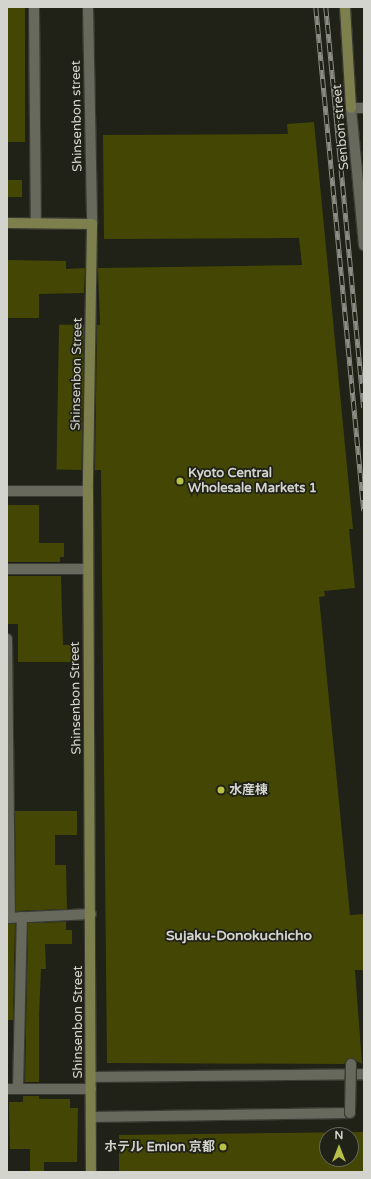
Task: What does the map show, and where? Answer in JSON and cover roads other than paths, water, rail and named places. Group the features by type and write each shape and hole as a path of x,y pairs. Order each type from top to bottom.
{"street":[{"path":"34,7 36,223"},
{"name":"Shinsenbon street","path":"88,7 92,224"},
{"name":"Senbon street","path":"345,7 351,108 364,245"},
{"path":"351,108 364,108"},
{"path":"7,223 92,224"},
{"name":"Shinsenbon Street","path":"91,1172 88,491 92,224"},
{"path":"7,491 88,491"},
{"path":"7,569 88,569"},
{"path":"7,639 9,918 91,914"},
{"path":"18,1089 22,917"},
{"path":"91,1117 350,1113 351,1064"},
{"path":"91,1077 364,1074"},
{"path":"7,1088 91,1089"}],"railway":[{"path":"316,7 364,511"},
{"path":"326,7 364,407"}],"place":[{"name":"Kyoto Central Wholesale Markets 1","path":"180,481"},
{"name":"水産棟","path":"221,790"},
{"name":"ホテル Emion 京都","path":"223,1147"}],"district":[{"name":"Sujaku-Donokuchicho","path":"239,936"}]}
